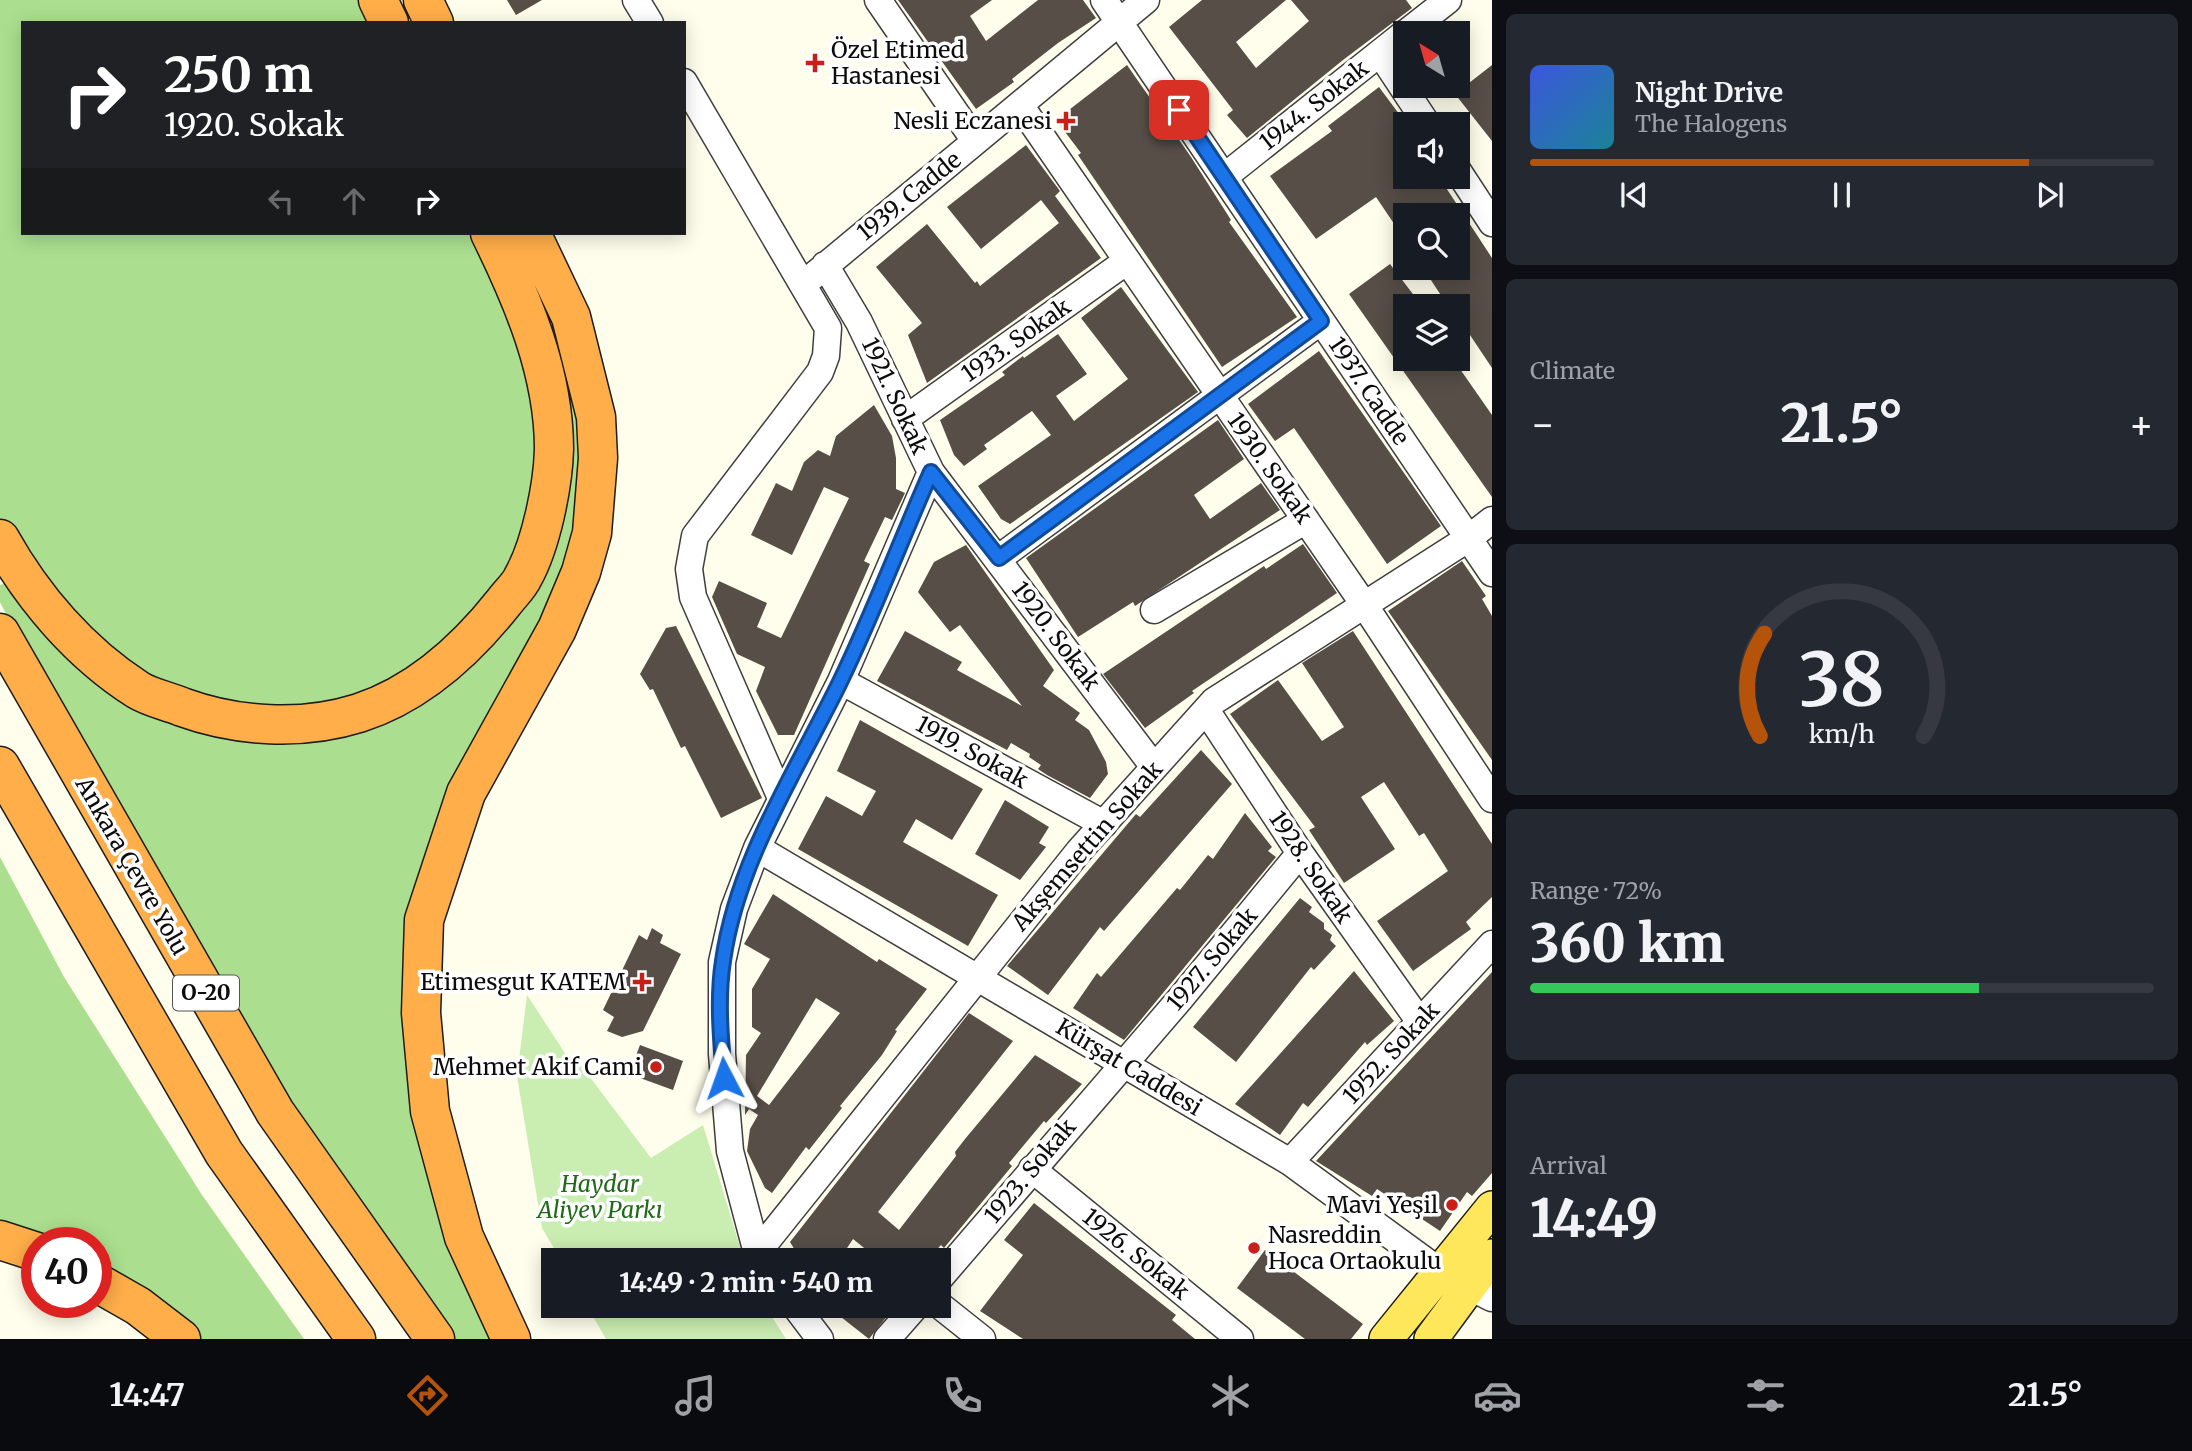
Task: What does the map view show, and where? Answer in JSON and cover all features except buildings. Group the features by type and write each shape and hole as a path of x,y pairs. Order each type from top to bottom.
{"highway":[{"path":"378,0 388,21"},
{"path":"424,0 433,21"},
{"path":"0,539 17,570 77,643 140,691 216,719 292,725 359,713 420,684 477,636 523,577 544,516 554,450 547,377 516,286 491,235"},
{"path":"511,1339 461,1225 430,1111 421,1013 424,920 466,793 557,629 581,572 592,533 598,458 596,417 571,317 532,235"},
{"name":"Ankara Çevre Yolu","path":"0,633 275,1112 435,1339"},
{"name":"O-20","path":"0,766 224,1153 356,1339"},
{"path":"0,1240 21,1247"},
{"path":"112,1291 138,1306 181,1339"}],"main road":[{"path":"1387,1339 1467,1287 1492,1208"},
{"path":"1431,1339 1492,1256"}],"street":[{"path":"636,0 649,21"},
{"path":"878,0 975,141"},
{"name":"1939. Cadde","path":"803,285 1020,105 1111,11 1146,0"},
{"name":"1944. Sokak","path":"1421,21 1448,0"},
{"name":"1937. Cadde","path":"1111,11 1492,573"},
{"name":"1944. Sokak","path":"1224,177 1393,43"},
{"path":"1380,53 1419,112"},
{"name":"1921. Sokak","path":"686,85 828,328 823,364 780,426 695,536 689,569 693,597 781,798"},
{"name":"1930. Sokak","path":"1020,105 1365,606 1492,799"},
{"path":"1470,189 1492,223"},
{"name":"1933. Sokak","path":"905,419 1127,261"},
{"name":"1921. Sokak","path":"758,1248 730,1151 720,1005 722,962 734,909 757,848 841,681 931,472 859,322 825,265"},
{"path":"999,558 1321,321"},
{"name":"1920. Sokak","path":"931,472 999,558 1154,767"},
{"path":"1154,610 1306,520"},
{"name":"Akşemsettin Sokak","path":"766,1248 976,977 1104,824 1214,701 1365,606 1492,520"},
{"name":"1919. Sokak","path":"841,681 1104,824"},
{"name":"1928. Sokak","path":"1206,710 1300,853 1420,1022"},
{"name":"Kürşat Caddesi","path":"757,848 1290,1162 1467,1287"},
{"name":"1927. Sokak","path":"1123,1063 1300,853"},
{"name":"1952. Sokak","path":"1290,1162 1492,944"},
{"name":"1923. Sokak","path":"951,1265 1123,1063"},
{"name":"1926. Sokak","path":"1032,1169 1240,1339"},
{"path":"951,1314 982,1339"},
{"path":"805,1318 820,1339"},
{"path":"887,1339 905,1318"}],"green space":[{"path":"0,0 369,0 379,21 21,21 21,235 478,235 532,387 539,450 527,524 507,568 444,646 400,678 340,700 300,709 222,709 131,679 0,525"},
{"path":"496,235 522,235 562,326 586,457 583,536 410,966 502,1339 449,1339 340,1186 53,707 0,602 0,585 9,582 65,650 292,731 484,645 557,452"},
{"path":"0,857 64,977 202,1195 304,1339 196,1339 112,1280 112,1227 21,1227 21,1232 0,1223"},
{"name":"Haydar Aliyev Parkı","path":"527,995 574,1067 580,1064 651,1158 703,1125 740,1248 554,1248 542,1228 517,1076"},
{"path":"594,1318 773,1318 786,1339 606,1339"}],"place":[{"name":"Özel Etimed Hastanesi","path":"815,63"},
{"name":"Nesli Eczanesi","path":"1066,121"},
{"name":"Etimesgut KATEM","path":"642,982"},
{"name":"Mehmet Akif Cami","path":"656,1067"},
{"name":"Mavi Yeşil","path":"1452,1205"},
{"name":"Nasreddin Hoca Ortaokulu","path":"1254,1248"}],"route":[{"path":"724,1078 720,1005 722,962 734,909 757,848 841,681 931,472 999,558 1321,321 1179,110"}]}
